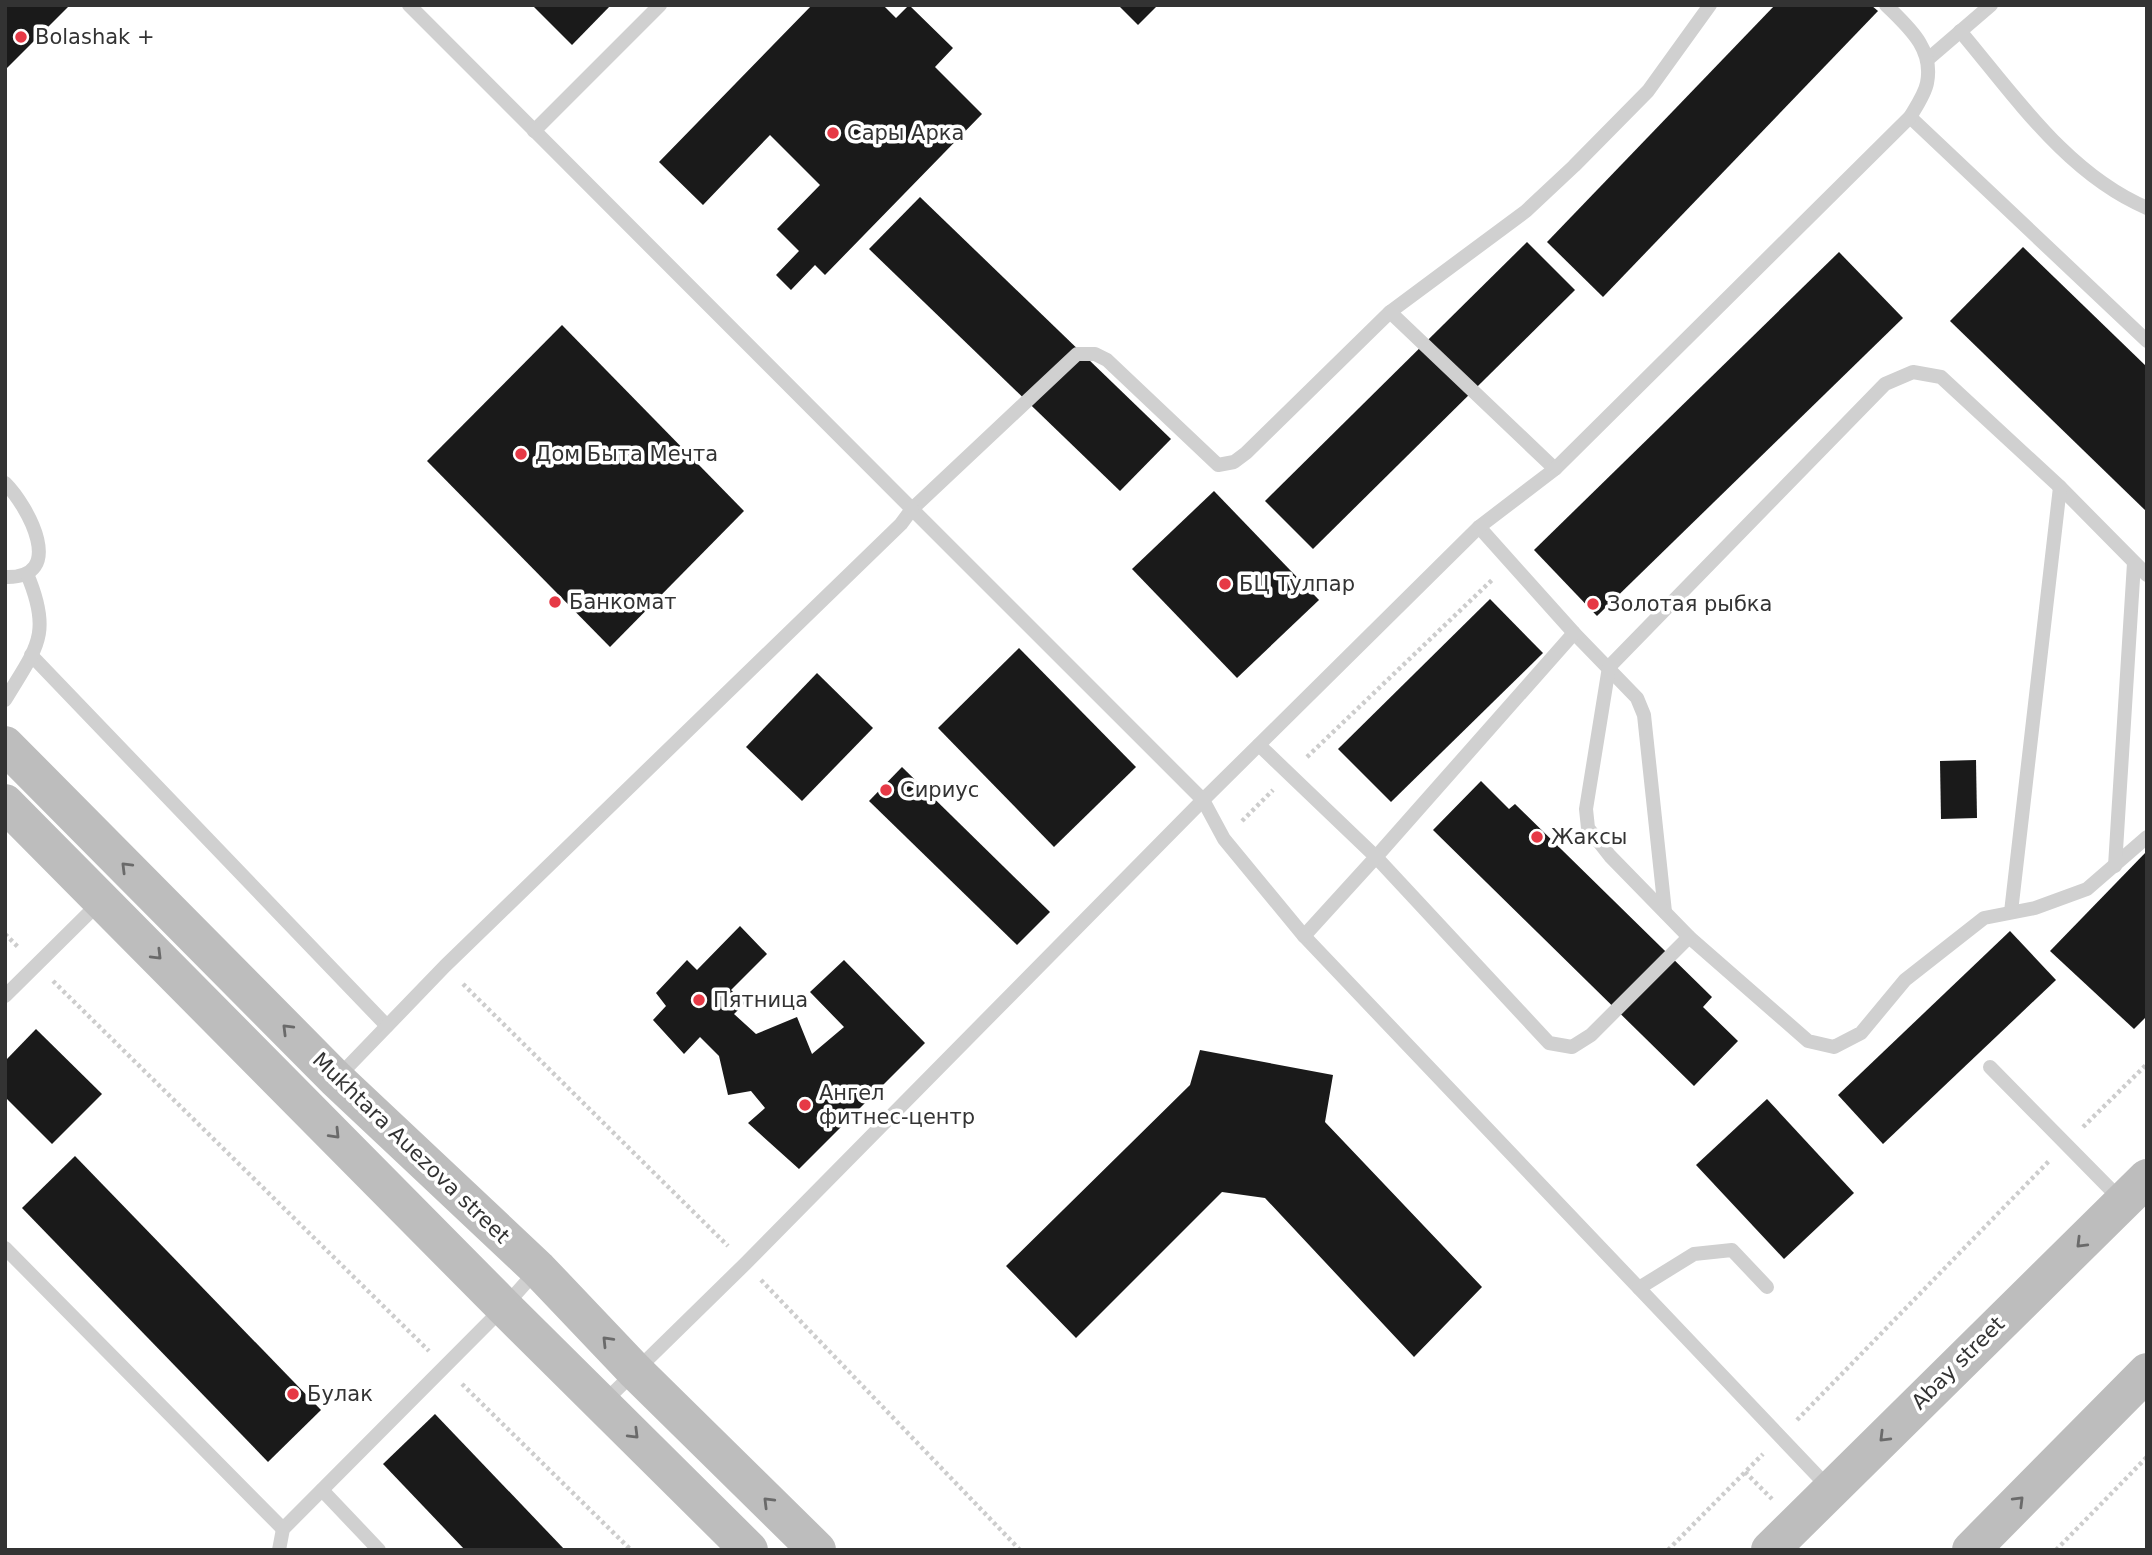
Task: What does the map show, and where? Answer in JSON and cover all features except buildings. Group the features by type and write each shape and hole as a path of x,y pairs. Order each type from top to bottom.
{"main road":[{"name":"Mukhtara Auezova street","path":"5,746 321,1092 504,1307 749,1550"},
{"name":"Mukhtara Auezova street","path":"5,803 102,900 321,1092 538,1269 635,1371 817,1550"},
{"name":"Abay street","path":"1770,1550 2135,1190"},
{"path":"1971,1550 2147,1372"}],"lane":[{"path":"410,5 1203,800 1224,839 1304,936 1831,1489"},
{"path":"534,131 660,5"},
{"path":"321,1092 445,966 901,524 912,509 1077,354 1095,354 1107,360 1218,465 1234,462 1390,312 1526,211 1574,166 1648,91 1710,5"},
{"path":"603,1403 746,1264 1203,800 1479,527 1555,469 1910,117 1927,83 1927,60 1918,36 1885,5"},
{"path":"1927,60 1991,5"},
{"path":"1960,31 2045,132 2101,184 2147,208"},
{"path":"1910,117 2147,341"},
{"path":"1390,312 1555,469"},
{"path":"2147,575 2060,488 1941,377 1913,372 1885,384 1609,667 1586,809 1588,828 1610,856 1689,937 1808,1041 1834,1047 1861,1032 1905,980 1984,918 2035,908 2087,889 2147,837"},
{"path":"5,483 25,506 36,532 39,554 32,570 27,574 5,577"},
{"path":"2011,912 2060,488"},
{"path":"1479,527 1574,633 1637,698 1644,715 1665,912"},
{"path":"2115,866 2134,563"},
{"path":"5,700 40,640 41,622 34,590 27,574"},
{"path":"1304,936 1574,633"},
{"path":"32,655 387,1026"},
{"path":"1259,745 1377,857 1549,1043 1572,1047 1591,1035 1689,937"},
{"path":"5,996 102,900"},
{"path":"1990,1067 2066,1144 2135,1190"},
{"path":"5,1248 283,1530"},
{"path":"1639,1288 1694,1254 1732,1250 1767,1287"},
{"path":"279,1550 283,1530 504,1307 538,1269"},
{"path":"322,1490 379,1550"}],"path":[{"path":"1224,839 1511,562"},
{"path":"5,934 631,1550"},
{"path":"1668,1550 2147,1064"},
{"path":"2056,1550 2147,1457"}],"place":[{"name":"Bolashak +","path":"21,37"},
{"name":"Сары Арка","path":"833,133"},
{"name":"Дом Быта Мечта","path":"521,454"},
{"name":"БЦ Тулпар","path":"1225,584"},
{"name":"Банкомат","path":"555,602"},
{"name":"Золотая рыбка","path":"1593,604"},
{"name":"Сириус","path":"886,790"},
{"name":"Жаксы","path":"1537,837"},
{"name":"Пятница","path":"699,1000"},
{"name":"Ангел фитнес-центр","path":"805,1105"},
{"name":"Булак","path":"293,1394"}]}
